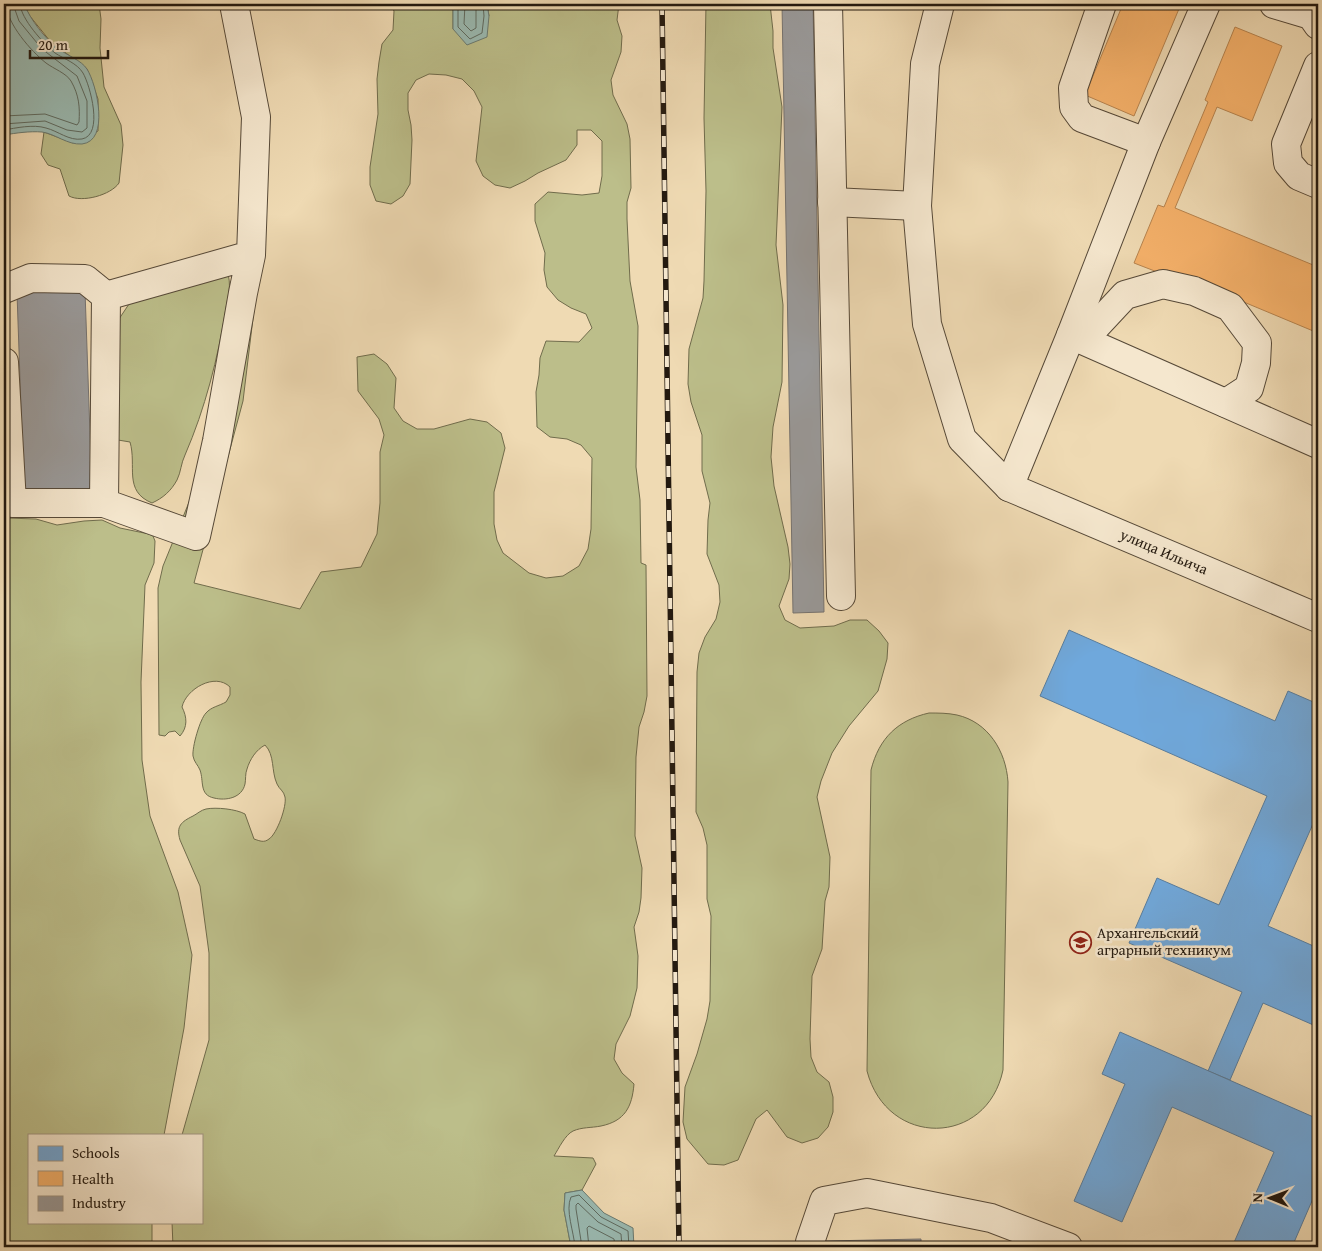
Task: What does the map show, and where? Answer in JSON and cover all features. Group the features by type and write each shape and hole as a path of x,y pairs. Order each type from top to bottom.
{"street":[{"path":"4,362 12,503 104,503 196,536 217,441 251,255 256,117 234,4"},
{"path":"828,4 841,596"},
{"path":"940,4 925,64 917,206 927,324 962,439 1009,487 1077,338 1146,142 1206,4"},
{"path":"1102,4 1073,88 1074,107 1082,118 1146,142"},
{"path":"1274,4 1311,14 1318,25"},
{"path":"1318,66 1286,144 1288,163 1299,176 1318,184"},
{"path":"832,202 917,206"},
{"path":"106,296 251,255"},
{"path":"4,289 31,278 85,280 106,296"},
{"path":"1077,338 1125,295 1163,284 1194,291 1230,307 1257,343 1256,363 1248,388 1226,403"},
{"path":"104,503 106,296"},
{"path":"1077,338 1318,444"},
{"name":"улица Ильича","path":"1009,487 1318,618"},
{"path":"810,1247 824,1200 867,1193 990,1218 1068,1247"}],"green space":[{"path":"24,4 99,4 101,19 100,48 104,87 121,125 123,145 119,183 110,191 96,197 81,199 69,196 60,169 48,165 41,154 44,132 73,143 98,131 98,99 87,69 50,41 29,15"},
{"path":"391,4 453,4 453,29 489,16 487,4 619,4 617,20 622,36 621,52 611,80 613,95 627,124 630,139 631,188 627,202 627,219 630,281 638,326 636,467 640,500 641,563 646,565 647,696 639,727 636,757 635,836 642,868 641,898 634,927 638,956 637,988 630,1016 616,1044 614,1059 622,1073 634,1084 633,1092 629,1106 621,1117 609,1124 573,1131 565,1139 554,1156 593,1158 596,1164 582,1190 565,1193 564,1210 571,1247 173,1247 172,1224 202,1224 202,1134 182,1134 209,1040 209,953 200,886 180,840 179,828 185,820 204,810 215,808 231,810 245,814 254,839 265,841 272,836 278,826 285,801 283,792 275,779 272,758 265,745 256,752 248,765 245,784 241,793 228,799 219,799 209,796 204,791 200,770 193,756 194,746 199,727 206,713 210,709 226,702 230,695 230,687 224,683 217,681 209,682 189,694 182,707 186,722 180,736 175,731 169,732 165,736 159,735 158,588 163,566 194,490 264,227 243,401 194,583 300,609 321,572 361,567 377,534 380,503 380,452 384,435 379,419 358,391 357,357 374,354 387,364 396,378 394,408 403,421 417,429 434,429 470,419 487,422 501,433 505,448 494,492 494,524 497,540 503,553 529,573 546,578 563,576 579,566 588,549 591,529 592,458 581,445 567,439 550,437 537,427 536,392 540,358 546,341 579,342 592,328 586,314 558,300 547,287 544,270 545,253 535,221 535,204 548,192 582,195 599,193 602,176 602,141 591,130 577,130 577,145 566,160 510,188 495,185 483,176 476,161 482,107 474,91 462,79 446,75 429,74 416,80 408,93 412,140 410,184 403,196 391,204 376,201 370,185 370,167 378,114 377,79 382,44 393,30 394,11"},
{"path":"706,4 770,4 773,48 782,107 776,245 783,305 782,382 773,427 771,457 774,486 790,564 789,579 779,606 785,620 800,628 834,626 850,620 867,620 888,643 887,659 878,691 849,726 832,753 817,797 830,857 829,887 825,901 822,949 812,976 810,1039 811,1057 817,1072 829,1082 833,1097 833,1112 828,1127 818,1138 802,1143 787,1137 767,1110 756,1119 738,1160 724,1165 708,1164 687,1139 683,1122 685,1087 697,1054 710,1001 711,916 707,899 707,845 703,828 696,812 697,672 699,653 705,637 716,619 720,602 719,585 707,554 710,503 702,471 702,435 691,402 688,384 689,349 703,298 704,281"},
{"path":"227,271 229,294 219,346 205,401 177,480 166,494 152,503 137,492 134,485 130,442 112,439 119,319 131,301"},
{"path":"4,519 36,519 57,525 102,520 120,528 149,534 153,536 155,541 154,563 145,585 141,682 142,760 150,816 178,892 192,955 184,1028 164,1134 28,1134 28,1224 152,1224 152,1247 4,1247"},
{"path":"929,713 957,715 978,724 986,731 999,749 1004,759 1008,782 1003,1070 993,1095 978,1113 958,1124 936,1128 915,1125 894,1114 878,1096 867,1071 871,770 879,749 891,732 908,720"}],"water":[{"path":"4,4 24,4 34,22 48,40 87,69 94,87 99,111 99,123 91,141 77,144 42,132 4,135"},
{"path":"453,4 487,4 489,16 487,37 467,45 453,29"},
{"path":"582,1190 604,1213 633,1228 634,1247 571,1247 564,1210 565,1193"}],"building: Schools":[{"path":"1069,630 1275,721 1288,691 1318,704 1318,818 1316,817 1268,926 1318,948 1318,1027 1263,1003 1230,1080 1208,1071 1242,992 1129,943 1157,878 1219,905 1267,796 1040,696"},
{"path":"1120,1032 1318,1119 1318,1187 1292,1247 1232,1247 1274,1152 1172,1107 1122,1222 1074,1201 1125,1084 1102,1074"}],"building: Health":[{"path":"1123,4 1181,4 1134,116 1085,95"},
{"path":"1235,27 1282,46 1252,121 1217,107 1175,208 1318,267 1318,333 1167,270 1165,275 1134,263 1158,205 1164,207 1208,102 1205,100"}],"building: Industry":[{"path":"782,4 813,4 824,612 793,613"},
{"path":"85,291 92,492 24,494 17,293"},
{"path":"921,1239 921,1247 826,1247 826,1241"}],"railway":[{"path":"662,4 679,1247"}],"place":[{"name":"Архангельский аграрный техникум","path":"1081,942"}]}
